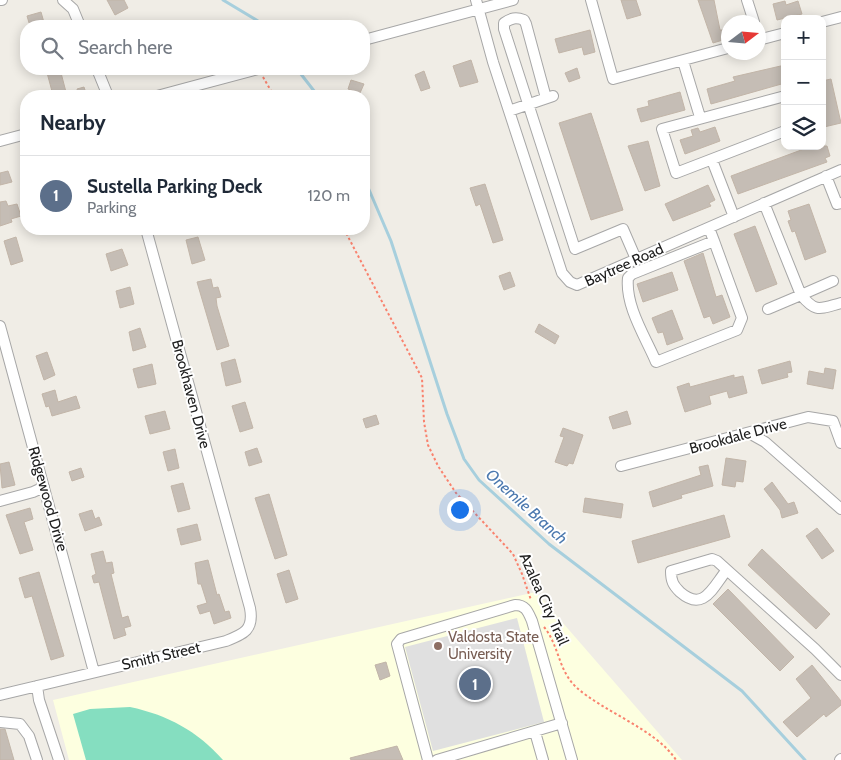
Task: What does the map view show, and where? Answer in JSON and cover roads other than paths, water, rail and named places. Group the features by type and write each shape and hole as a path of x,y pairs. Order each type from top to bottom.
{"street":[{"path":"63,0 73,9 78,20"},
{"path":"370,38 477,5 513,0"},
{"path":"591,0 612,79 721,50"},
{"path":"747,0 752,15"},
{"name":"Baytree Road","path":"477,5 562,273 570,282 577,285 841,170"},
{"path":"826,21 841,17"},
{"path":"509,110 527,105 550,97 526,24 524,20 517,18 510,19 504,23 504,29 527,105 575,249 623,229 636,259"},
{"path":"766,38 781,34"},
{"path":"683,60 700,117"},
{"path":"100,75 106,90"},
{"path":"179,90 236,75"},
{"path":"781,97 700,117 662,129 676,174 781,132"},
{"path":"0,141 20,136"},
{"path":"712,160 734,217"},
{"path":"826,176 838,204 841,203"},
{"path":"764,203 801,295 811,308 818,309 841,303"},
{"path":"709,228 714,241 742,318 740,326 737,330 656,362 635,312 627,284 628,278 632,274 714,241"},
{"name":"Brookhaven Drive","path":"148,235 236,559"},
{"path":"768,308 833,282"},
{"name":"Ridgewood Drive","path":"0,326 94,672"},
{"name":"Brookdale Drive","path":"621,466 808,417 833,421 841,443"},
{"path":"749,433 765,442 841,509"},
{"path":"0,501 34,492 44,487"},
{"name":"Smith Street","path":"0,695 226,641 246,634 251,624 251,615 236,559"},
{"path":"726,571 703,599 697,601 690,600 675,587 671,579 671,571 712,559 726,571 815,649 841,676"},
{"path":"428,760 397,644 401,639 515,605 522,605 527,610 532,621 572,760"},
{"path":"37,686 39,700 59,760"},
{"path":"0,722 20,724 30,736 37,760"},
{"path":"437,760 562,723"},
{"path":"535,732 540,759"}],"waterway":[{"name":"Onemile Branch","path":"223,0 256,20"},
{"name":"Onemile Branch","path":"302,75 313,90"},
{"name":"Onemile Branch","path":"370,192 391,241 447,414 464,459 479,480 549,544 742,691 805,760"}],"place":[{"name":"Valdosta State University","path":"438,646"},
{"name":"Sustella Parking Deck","path":"475,684"}]}
